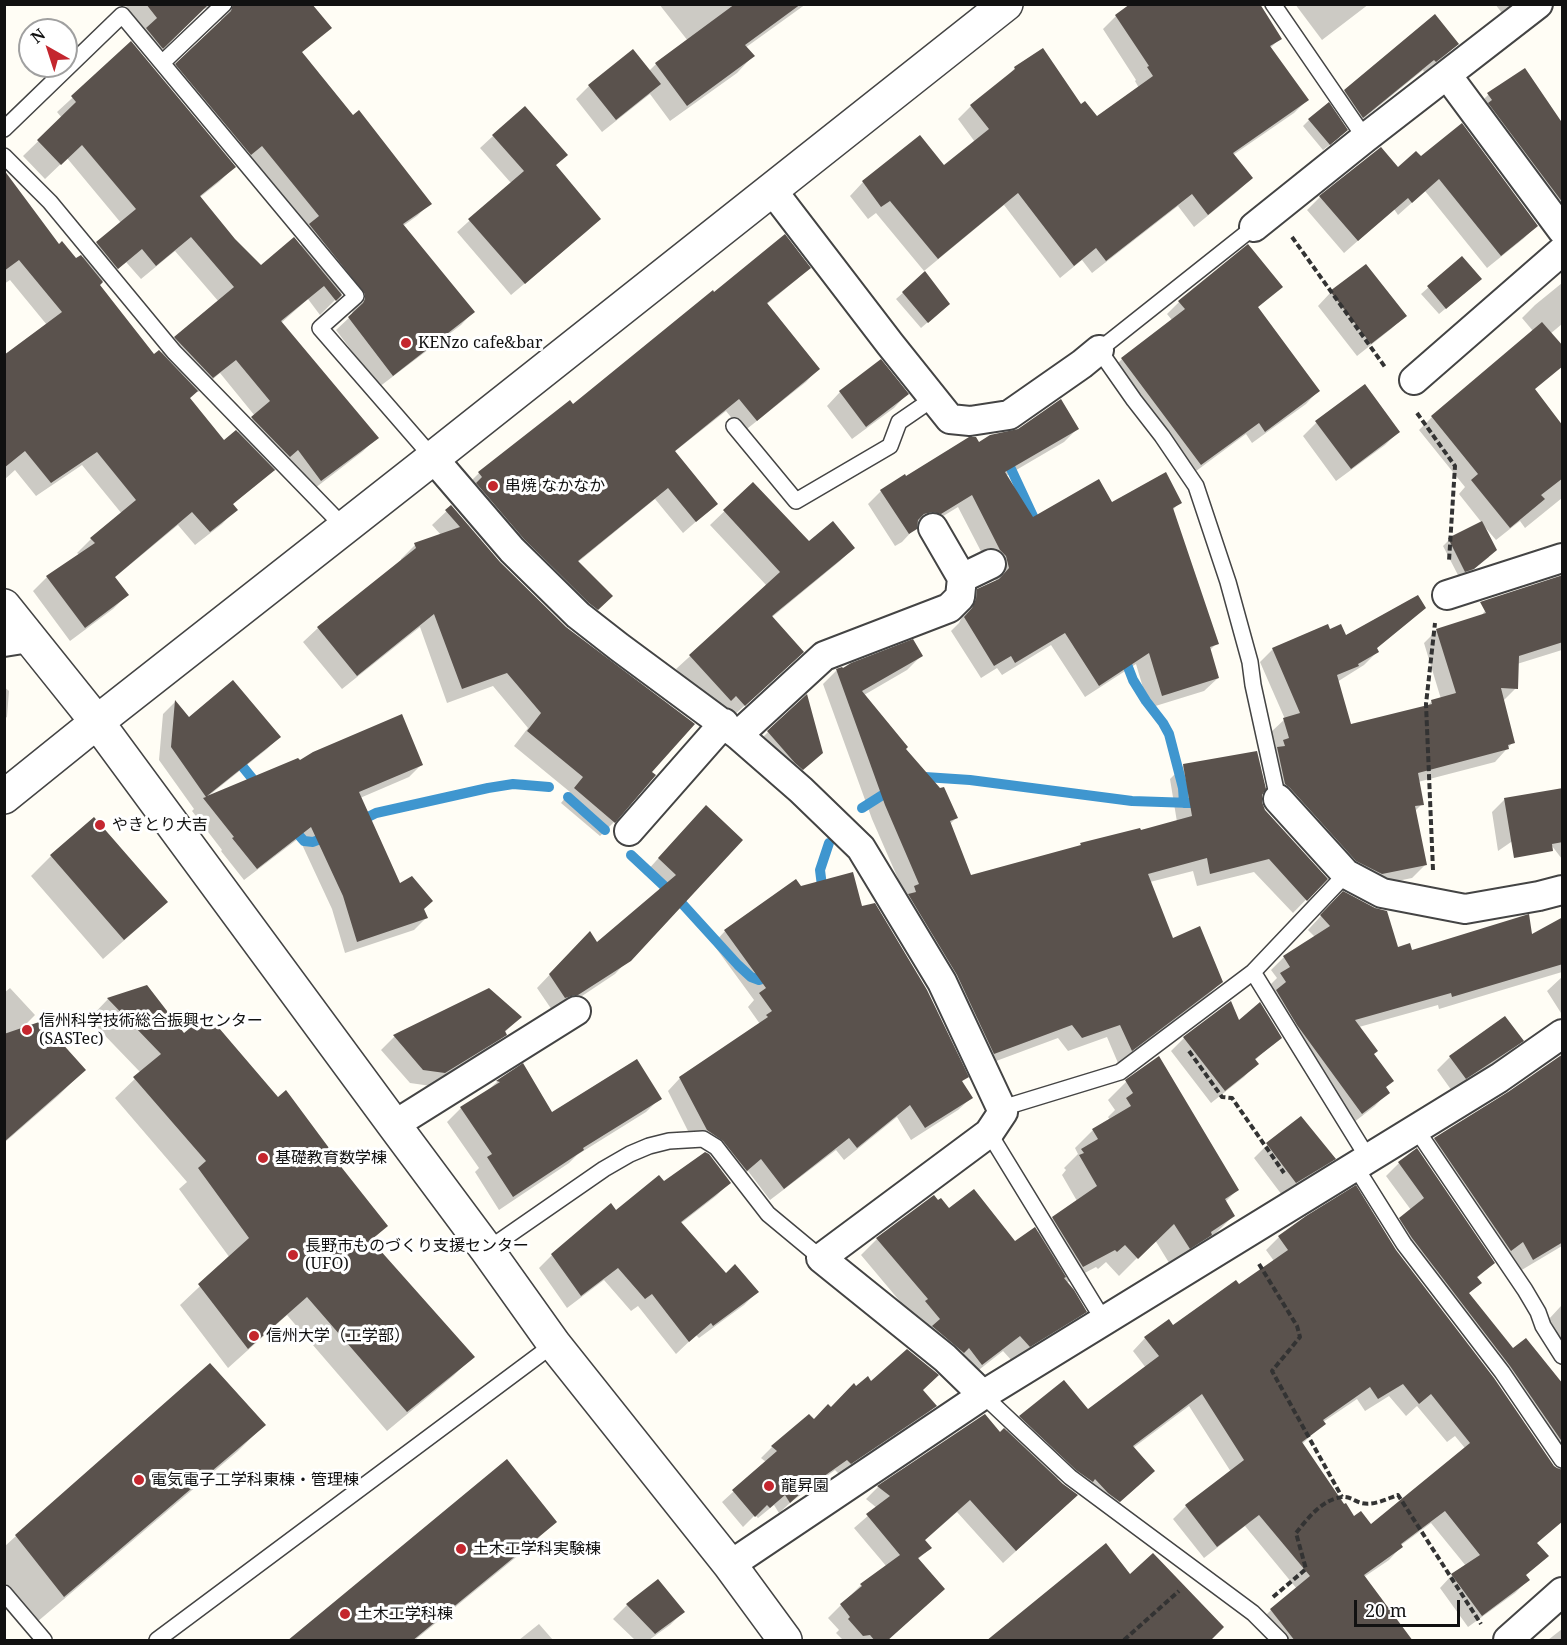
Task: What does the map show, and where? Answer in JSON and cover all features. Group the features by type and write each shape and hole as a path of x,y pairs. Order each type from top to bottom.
{"street":[{"path":"4,797 1006,4"},
{"path":"1264,219 1538,4"},
{"path":"1447,75 1563,230"},
{"path":"772,190 950,419 970,421 1008,415 1099,350"},
{"path":"1401,376 1563,251"},
{"path":"433,458 512,550 578,615 731,729 801,790 861,848 942,981 996,1123 821,1258 945,1358 983,1395"},
{"path":"629,831 731,729 824,657 949,608 960,597 962,578 933,528"},
{"path":"1447,595 1563,558"},
{"path":"962,578 991,564"},
{"path":"4,606 17,640 97,722 554,1344 730,1565 785,1641"},
{"path":"1278,800 1346,874 1382,893 1465,909 1563,890"},
{"path":"394,1125 576,1011"},
{"path":"730,1565 983,1395 1499,1078 1563,1034"},
{"path":"1508,1641 1563,1592"}],"lane":[{"path":"162,63 224,4"},
{"path":"1273,4 1365,138"},
{"path":"4,129 122,15 356,296 320,328 433,458"},
{"path":"4,156 50,202 174,352 344,527"},
{"path":"1264,219 1099,350 1196,486 1228,582 1250,662 1278,800"},
{"path":"734,426 796,501 890,446 899,422 934,398"},
{"path":"1104,1321 996,1123 1012,1105 1120,1071 1252,972 1346,874"},
{"path":"1252,972 1362,1162 1404,1244 1502,1372 1563,1460"},
{"path":"1416,1128 1525,1290 1543,1326 1563,1356"},
{"path":"487,1250 604,1169 630,1154 669,1141 703,1139 716,1148 768,1214 821,1258"},
{"path":"157,1641 554,1344"},
{"path":"983,1395 1070,1477 1253,1613 1280,1641"},
{"path":"4,1593 44,1641"}],"path":[{"path":"1264,219 1401,376"},
{"path":"1415,409 1455,466 1447,595 1435,622 1426,704 1435,903"},
{"path":"1174,1031 1222,1097 1232,1098 1301,1199"},
{"path":"1243,1236 1297,1326 1300,1337 1272,1371 1342,1497"},
{"path":"1253,1613 1306,1569 1296,1533 1313,1512 1342,1497 1372,1504 1398,1495 1481,1626"},
{"path":"1124,1641 1197,1571"}],"building":[{"path":"146,4 209,4 163,49 146,28 157,18"},
{"path":"233,4 312,4 332,28 302,52 353,115 359,110 432,204 403,224 475,312 393,376 348,317 363,303 365,294 309,224 319,216 262,146 251,155 175,64 231,11"},
{"path":"735,4 801,4 745,45 755,56 687,106 655,63"},
{"path":"1130,4 1260,4 1282,39 1270,46 1309,100 1233,153 1253,178 1208,215 1192,194 1106,261 1096,248 1074,266 1018,193 938,259 890,201 881,207 862,181 920,135 944,165 989,129 970,105 1015,69 1014,67 1043,48 1081,104 1085,101 1097,116 1153,76 1147,67 1149,66 1115,15"},
{"path":"1435,14 1459,44 1436,62 1434,60 1363,118 1344,90"},
{"path":"131,41 236,167 200,196 235,239 261,265 294,237 342,295 336,301 324,286 281,321 379,438 321,481 298,450 290,457 251,417 270,401 236,360 213,378 174,337 234,287 191,237 156,266 142,249 118,269 96,242 136,209 82,145 61,165 37,140 76,102 71,96"},
{"path":"633,49 661,84 616,120 588,85"},
{"path":"1525,68 1563,124 1563,203 1488,103 1492,100 1487,93"},
{"path":"1329,102 1348,130 1330,145 1308,119"},
{"path":"525,106 568,155 556,165 601,219 525,284 468,219 524,171 492,135"},
{"path":"1462,123 1538,226 1501,256 1439,179 1412,203 1408,198 1358,241 1319,196 1381,147 1398,167 1416,151 1421,156"},
{"path":"4,170 59,244 62,241 76,258 81,255 103,282 100,285 154,354 159,350 198,391 190,398 224,440 236,430 275,470 233,504 238,510 210,532 192,512 115,577 129,595 85,628 46,576 95,543 90,538 136,500 97,452 51,483 25,451 4,468 4,355 62,312 19,260 4,271"},
{"path":"785,234 811,268 767,303 820,369 757,421 739,399 675,451 718,504 696,522 668,488 578,561 613,596 598,610 524,539 476,483 482,477 478,472 570,400 573,404"},
{"path":"1248,244 1283,287 1258,307 1320,391 1265,432 1259,423 1201,465 1121,358 1185,309 1178,301"},
{"path":"1462,256 1482,279 1446,309 1427,286"},
{"path":"1366,264 1407,316 1371,344 1330,291"},
{"path":"925,271 950,304 928,323 902,292"},
{"path":"1542,322 1563,346 1563,366 1535,389 1563,426 1563,478 1541,495 1545,499 1510,528 1471,480 1478,474 1431,416"},
{"path":"881,359 909,394 866,427 839,391"},
{"path":"1365,384 1400,432 1351,469 1315,421"},
{"path":"1061,399 1079,429 1005,472 1033,517 1099,479 1112,502 1166,472 1182,503 1173,508 1219,644 1210,647 1219,678 1162,696 1149,653 1099,686 1065,633 1015,663 1011,656 994,666 964,617 972,608 977,589 999,579 1009,568 1006,556 1000,550 972,495 941,514 932,512 924,514 918,520 917,529 909,534 880,490 969,437 976,437 979,442 990,435 1018,429"},
{"path":"753,482 809,541 833,521 855,548 772,616 804,652 745,706 736,696 731,701 689,655 780,572 723,510"},
{"path":"451,505 500,562 566,627 695,724 652,772 656,775 615,823 574,788 583,777 527,731 541,713 507,673 462,689 434,614 357,676 317,627 416,548 414,543 460,527 445,510"},
{"path":"1482,521 1497,550 1474,569 1465,572 1448,538"},
{"path":"1563,575 1563,642 1519,656 1518,689 1501,688 1515,743 1508,745 1509,749 1418,773 1424,805 1415,806 1427,865 1382,874 1356,861 1285,784 1277,747 1285,746 1283,740 1289,738 1283,718 1300,713 1272,648 1328,624 1330,629 1341,624 1346,635 1418,595 1426,608 1377,648 1379,652 1358,664 1359,666 1337,675 1351,724 1432,704 1431,700 1456,693 1436,629 1486,613 1480,602"},
{"path":"913,639 923,656 862,691 908,747 906,749 940,788 944,787 958,818 950,821 971,875 1081,845 1080,843 1192,816 1183,764 1257,751 1266,789 1262,795 1265,810 1328,879 1307,901 1269,859 1210,874 1207,858 1148,874 1173,938 1200,926 1223,982 1132,1051 1120,1025 1082,1038 1072,1025 994,1054 957,975 908,894 916,892 914,886 919,884 885,805 836,669"},
{"path":"233,680 281,737 207,796 298,758 300,760 313,752 402,714 423,765 359,792 400,883 412,876 433,901 424,909 428,918 357,942 343,896 311,827 257,869 203,798 206,797 171,747 175,700 189,717"},
{"path":"807,694 823,753 803,770 767,731"},
{"path":"1563,788 1563,842 1552,844 1553,851 1514,858 1504,798"},
{"path":"706,805 743,840 631,961 578,995 565,998 549,974 590,931 597,942 676,875 658,858"},
{"path":"94,817 168,902 124,940 50,855"},
{"path":"853,872 862,906 875,903 927,990 969,1077 962,1081 973,1098 925,1128 910,1105 857,1148 849,1138 784,1189 761,1159 747,1171 723,1141 707,1130 679,1077 768,1017 766,1015 772,1011 759,993 766,988 724,930 796,879 801,886"},
{"path":"1343,891 1375,908 1387,911 1398,947 1410,943 1412,950 1529,914 1532,934 1563,917 1563,964 1452,997 1451,993 1355,1020 1378,1051 1374,1054 1394,1081 1386,1087 1390,1093 1362,1114 1297,1025 1276,990 1286,982 1280,973 1290,967 1283,956 1330,926 1320,915"},
{"path":"147,985 184,1033 207,1014 278,1097 286,1090 329,1148 327,1149 388,1226 371,1240 475,1357 407,1412 307,1297 248,1349 198,1284 249,1238 198,1168 206,1161 133,1077 161,1054 107,998"},
{"path":"489,988 522,1017 505,1031 507,1035 445,1073 423,1070 393,1035"},
{"path":"1231,1001 1239,1020 1260,1002 1282,1038 1255,1059 1259,1064 1225,1091 1183,1037"},
{"path":"1505,1016 1524,1041 1466,1079 1449,1056"},
{"name":"信州科学技術総合振興センター (SASTec)","path":"42,1021 86,1070 4,1142 4,1034"},
{"path":"1563,1054 1563,1242 1533,1260 1523,1242 1511,1251 1434,1138 1508,1092"},
{"path":"1159,1056 1239,1190 1225,1199 1235,1216 1190,1249 1174,1224 1138,1259 1125,1245 1117,1252 1115,1250 1083,1267 1052,1217 1097,1186 1079,1155 1084,1153 1081,1149 1098,1139 1092,1129 1131,1106 1126,1098 1133,1093 1125,1080"},
{"path":"637,1059 662,1099 583,1148 584,1150 513,1197 487,1157 492,1154 460,1107 500,1082 496,1081 523,1063 552,1112"},
{"path":"1301,1116 1336,1159 1296,1183 1266,1143"},
{"path":"1417,1148 1495,1263 1477,1277 1482,1283 1469,1293 1513,1348 1526,1338 1563,1384 1563,1443 1510,1366 1399,1218 1424,1198 1398,1162"},
{"path":"705,1152 731,1183 681,1222 726,1273 735,1264 759,1292 713,1326 711,1323 689,1342 652,1294 645,1299 618,1268 581,1296 551,1254 611,1203 616,1210 659,1175 664,1181"},
{"path":"1356,1185 1396,1250 1494,1378 1554,1466 1563,1470 1563,1521 1537,1543 1549,1556 1526,1575 1530,1580 1482,1616 1451,1574 1480,1555 1445,1511 1401,1544 1403,1547 1364,1575 1413,1641 1295,1641 1270,1609 1310,1576 1259,1515 1217,1547 1185,1505 1244,1460 1202,1394 1133,1446 1155,1471 1120,1502 1095,1479 1093,1482 1076,1470 1019,1416 1064,1380 1088,1409 1159,1356 1144,1337 1169,1319 1173,1325 1236,1280 1239,1284 1288,1250 1278,1236","holes":["1403,1384 1419,1404 1431,1394 1470,1443 1371,1524 1361,1511 1354,1516 1302,1442 1326,1424 1323,1420 1370,1387 1378,1399"]},
{"path":"974,1189 1015,1241 1035,1227 1066,1277 1064,1278 1087,1312 1030,1347 1020,1336 982,1365 969,1348 964,1353 932,1326 940,1319 925,1301 928,1299 876,1238 934,1195 938,1200 941,1198 949,1208"},
{"path":"907,1349 939,1375 923,1390 937,1406 851,1464 847,1460 790,1503 785,1495 770,1508 767,1505 755,1517 732,1490 777,1451 771,1446 809,1414 814,1419 828,1404 831,1407 854,1383 856,1386 868,1376 871,1381"},
{"name":"電気電子工学科東棟・管理棟","path":"210,1363 266,1425 64,1597 15,1535"},
{"path":"985,1414 1000,1432 1004,1428 1063,1484 1078,1495 1016,1551 970,1500 925,1540 932,1548 918,1558 945,1589 887,1641 875,1641 870,1635 863,1636 848,1619 850,1617 840,1604 862,1586 860,1584 900,1555 866,1514 890,1496 877,1486"},
{"name":"土木工学科実験棟","path":"507,1459 557,1522 412,1641 287,1641"},
{"path":"1106,1543 1130,1574 1153,1553 1224,1627 1210,1641 986,1641"},
{"path":"658,1579 685,1612 655,1634 626,1604"}],"waterway":[{"path":"1005,456 1039,529"},
{"path":"1123,654 1133,680 1169,734 1183,788 1184,803"},
{"path":"234,756 260,788"},
{"path":"918,779 925,777 970,780 1132,801 1191,803"},
{"path":"358,822 376,813 488,788 513,784 549,787"},
{"path":"862,808 892,789"},
{"path":"568,797 605,830"},
{"path":"291,826 304,841 313,842 330,835"},
{"path":"823,894 820,870 829,843"},
{"path":"631,855 677,898 751,977 759,980 773,975"}],"place":[{"name":"KENzo cafe&bar","path":"406,343"},
{"name":"串焼 なかなか","path":"493,486"},
{"name":"やきとり大吉","path":"100,825"},
{"name":"信州科学技術総合振興センター (SASTec)","path":"27,1030"},
{"name":"基礎教育数学棟","path":"263,1158"},
{"name":"長野市ものづくり支援センター (UFO)","path":"293,1255"},
{"name":"信州大学（工学部）","path":"254,1336"},
{"name":"電気電子工学科東棟・管理棟","path":"139,1480"},
{"name":"龍昇園","path":"769,1486"},
{"name":"土木工学科実験棟","path":"461,1549"},
{"name":"土木工学科棟","path":"345,1614"}]}
